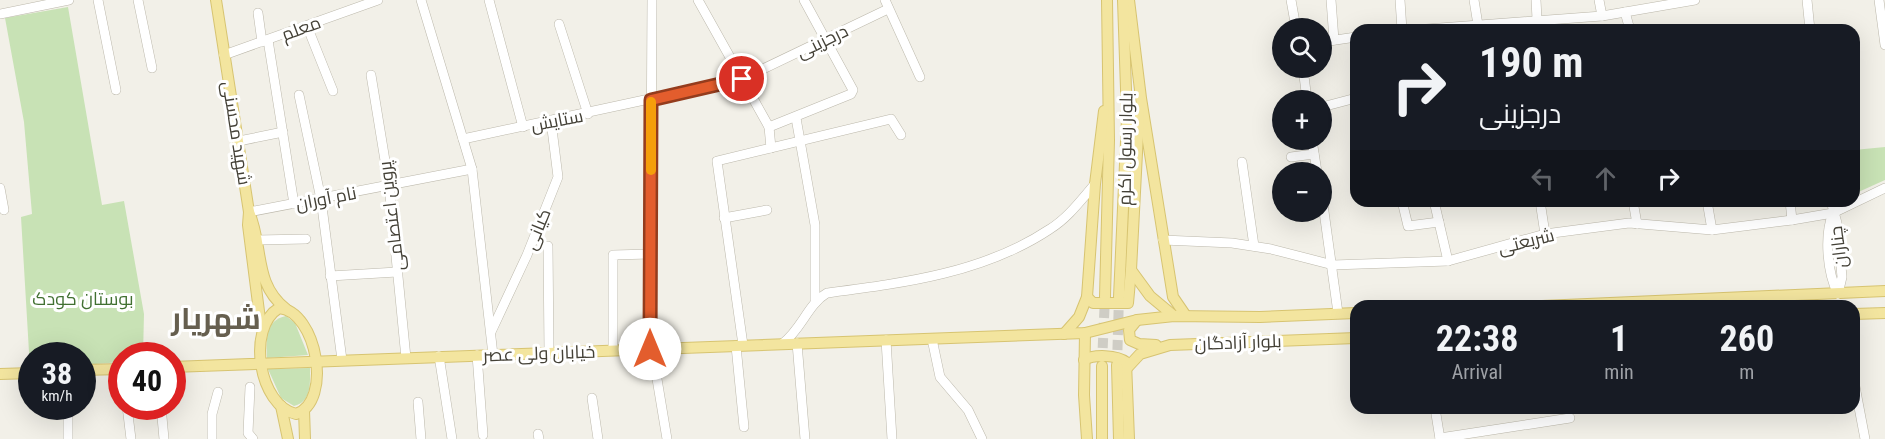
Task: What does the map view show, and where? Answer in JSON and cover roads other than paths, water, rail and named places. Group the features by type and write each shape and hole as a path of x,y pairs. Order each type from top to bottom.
{"main road":[{"name":"شهید محسنی","path":"216,0 249,212"},
{"name":"بلوار رسول اکرم","path":"1105,297 1109,140 1107,0"},
{"name":"بلوار رسول اکرم","path":"1119,297 1127,119 1123,0"},
{"path":"1129,0 1141,98 1173,297 1186,316"},
{"path":"1064,334 1079,317 1087,297 1100,132 1107,96"},
{"path":"1087,297 1094,303 1128,303 1134,173 1141,98"},
{"path":"249,212 265,284 273,298 304,324 316,361 315,390 309,405 304,410 292,413 281,406"},
{"path":"249,212 248,225 261,330 261,363 268,385 281,406 288,439"},
{"path":"1131,270 1150,296 1174,316"},
{"path":"1690,300 1885,291"},
{"path":"261,330 273,312 286,309"},
{"name":"بلوار آزادگان","path":"1084,333 1137,320 1174,316 1260,317 1350,313"},
{"path":"1860,314 1885,313"},
{"path":"1137,320 1128,334 1134,343 1170,345"},
{"path":"1084,333 1087,439"},
{"name":"خیابان ولی عصر","path":"186,366 1084,333"},
{"name":"بلوار آزادگان","path":"1122,366 1140,354 1170,345 1350,338"},
{"path":"1084,360 1090,357 1120,358 1126,362 1122,366 1119,439"},
{"path":"1102,366 1102,439"},
{"path":"1122,366 1129,439"},
{"path":"0,374 18,373"},
{"path":"304,410 304,439"}],"street":[{"path":"0,14 23,4 69,0"},
{"path":"98,0 116,90"},
{"path":"138,0 152,68"},
{"name":"معلم","path":"224,56 378,0"},
{"path":"421,0 472,169 493,354"},
{"path":"489,0 523,127"},
{"path":"652,0 651,349 664,439"},
{"path":"698,0 769,127 771,148"},
{"path":"769,127 796,118 852,92 804,0"},
{"path":"1291,0 1294,18"},
{"path":"1331,0 1335,40"},
{"path":"1400,0 1402,24"},
{"path":"1474,0 1478,24"},
{"path":"1536,0 1537,19"},
{"path":"1599,0 1602,16"},
{"path":"1521,24 1537,19 1602,16 1625,12 1642,5 1695,0"},
{"path":"1807,0 1809,24"},
{"path":"1879,0 1885,45"},
{"path":"887,5 921,77"},
{"name":"درجزینی","path":"651,100 742,79 826,39 887,5"},
{"path":"1625,12 1628,24"},
{"path":"258,13 283,132 294,204"},
{"path":"560,24 588,114"},
{"path":"307,26 333,91"},
{"path":"1332,40 1350,38"},
{"name":"پروین اعتصامی","path":"371,75 389,185 406,358"},
{"path":"299,95 321,199 342,360"},
{"name":"ستایش","path":"463,139 651,100"},
{"path":"1332,104 1350,100"},
{"path":"782,344 803,323 815,300 815,225 796,118"},
{"path":"744,427 739,345 716,165 719,159 802,143 891,120 901,135"},
{"name":"کیانی","path":"491,332 527,255 558,177 551,121"},
{"path":"239,141 283,132"},
{"path":"1313,150 1315,162"},
{"path":"1291,157 1314,154"},
{"path":"1242,162 1254,246"},
{"name":"نام آوران","path":"249,212 472,169"},
{"path":"815,300 827,293 910,282 954,272 1023,244 1052,228 1074,208 1095,183"},
{"path":"0,188 4,210"},
{"name":"شریعتی","path":"1860,200 1885,188"},
{"path":"1403,207 1408,226 1439,222"},
{"path":"1435,207 1448,261"},
{"path":"1541,207 1545,234"},
{"path":"1634,207 1637,224"},
{"path":"1708,207 1712,230"},
{"path":"1791,207 1792,220"},
{"name":"چناران","path":"1832,207 1837,223 1842,277 1838,294"},
{"name":"شریعتی","path":"1163,240 1254,246 1333,265 1448,261 1545,234 1637,224 1712,230 1833,213 1845,207"},
{"path":"724,218 767,210"},
{"path":"1326,222 1338,313"},
{"path":"257,240 306,239"},
{"path":"548,246 549,352"},
{"path":"614,350 613,255 650,254"},
{"path":"330,276 397,272"},
{"path":"932,339 943,385 968,410 982,439"},
{"path":"886,340 892,439"},
{"path":"797,344 805,439"},
{"path":"477,355 483,435"},
{"path":"439,356 452,439"},
{"path":"250,387 248,433 253,439"},
{"path":"212,439 212,414 218,392"},
{"path":"592,398 598,439"},
{"path":"418,402 421,439"},
{"path":"1860,413 1865,439"},
{"path":"1436,414 1440,439 1496,435 1570,418"},
{"path":"68,420 68,439"},
{"path":"129,420 131,439"},
{"path":"162,420 164,439"}],"tunnel":[{"path":"1102,363 1105,297"},
{"path":"1117,365 1119,297"}],"district":[{"name":"شهریار","path":"216,318"}],"park label":[{"name":"بوستان کودک","path":"83,298"}]}
